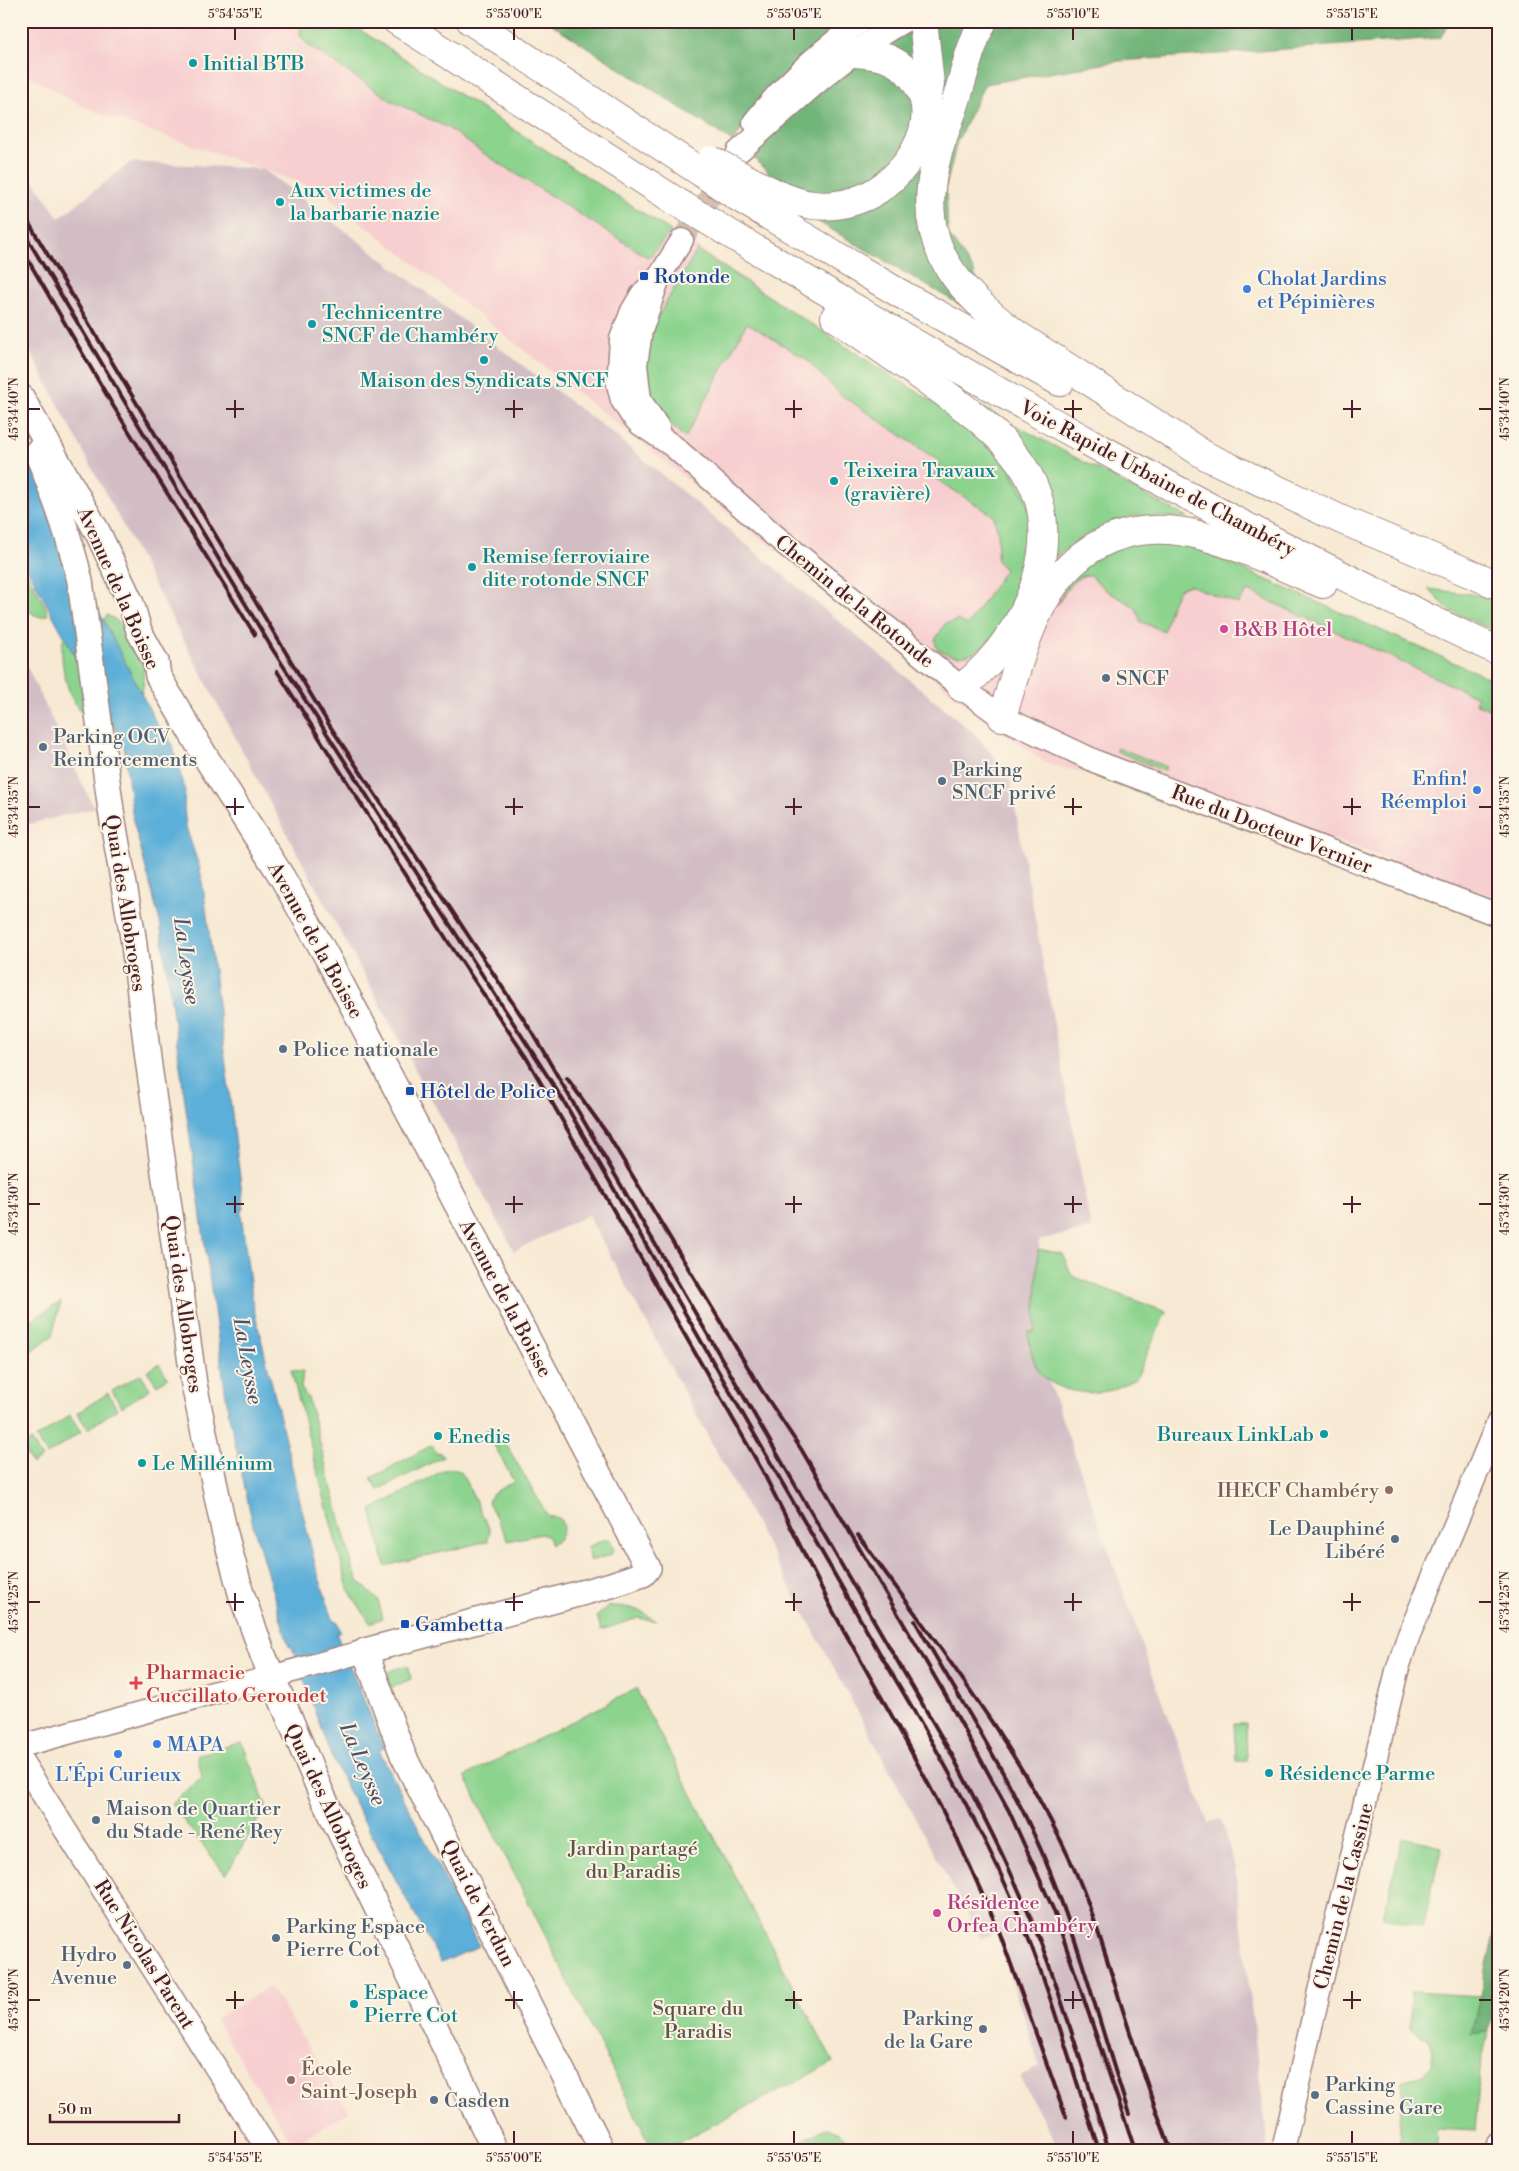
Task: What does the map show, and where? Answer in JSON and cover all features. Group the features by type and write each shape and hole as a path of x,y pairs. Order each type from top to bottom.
{"highway":[{"path":"398,21 720,228 818,304 977,417 1012,450 1030,477 1038,494 1043,523 1042,553 1034,588 1017,626 994,656 962,688"},
{"path":"471,21 568,86 743,188 815,205 843,204 866,197 889,181 911,157 919,141 930,84 923,21"},
{"path":"964,21 969,50"},
{"path":"984,21 969,50 962,81 934,168 930,196 932,228 949,270 970,297 1016,334 1206,456 1342,520 1498,585"},
{"path":"854,53 890,59 903,67 919,88 926,112"},
{"name":"Voie Rapide Urbaine de Chambéry","path":"743,188 899,293 1106,407 1206,456"},
{"name":"Voie Rapide Urbaine de Chambéry","path":"720,228 868,317 1080,439 1292,550 1498,652"},
{"path":"1002,717 1032,626 1052,587 1071,563 1095,546 1120,535 1144,530 1162,529 1204,536 1498,652"}],"main road":[{"path":"862,21 820,52 795,74 750,127 738,152 775,117 854,53 904,21"},
{"path":"659,277 682,240"},
{"name":"Chemin de la Rotonde","path":"659,277 641,331 636,366 640,400 672,446"},
{"name":"Chemin de la Rotonde","path":"659,277 642,294 632,311 621,339 618,368 622,400 640,424 672,446 774,535 962,688 1002,717 1048,741"},
{"name":"Avenue de la Boisse","path":"21,397 98,533 131,603 139,631 156,662 158,676 205,756 282,877 328,957 648,1568 643,1574 611,1585 355,1654"},
{"name":"Quai des Allobroges","path":"21,415 51,486 74,555 80,581 111,810 133,937 149,1066 194,1384 224,1530 241,1593 272,1678 330,1814 495,2150"},
{"name":"Rue du Docteur Vernier","path":"1048,741 1104,766 1498,915"},
{"name":"Chemin de la Cassine","path":"1283,2150 1322,1979 1365,1810 1397,1671 1408,1637 1498,1422"},
{"path":"21,1746 355,1654"},
{"name":"Quai de Verdun","path":"355,1654 602,2150"},
{"name":"Rue Nicolas Parent","path":"21,1760 268,2150"},
{"path":"1497,2150 1498,2144"}],"shaded area":[{"path":"21,21 348,21 697,247 952,418 1062,538 1188,545 1498,701 1498,898 1247,809 1047,764 997,729 625,430 323,192 262,169 106,116 64,97 21,70"},
{"path":"21,161 59,218 131,162 263,169 608,430 976,735 1009,774 1091,1229 1039,1240 1035,1332 1029,1332 1037,1367 1049,1382 1161,1698 1208,1823 1221,1819 1235,1868 1268,2150 1060,2150 1020,2078 1039,2065 996,1932 981,1939 588,1215 514,1251 260,784 21,334"},
{"name":"Parking OCV Reinforcements","path":"21,654 94,808 21,826"},
{"name":"École Saint-Joseph","path":"270,1986 349,2111 294,2146 215,2019"}],"green space":[{"path":"301,21 346,21 671,231 649,258 483,153 448,128 392,101 309,46 300,36"},
{"path":"547,21 853,21 769,91 733,142"},
{"path":"909,21 1451,21 1440,38 1120,61 985,84 957,142 946,187 948,234 974,271 986,320 820,223 752,156 783,112"},
{"path":"697,250 955,416 989,443 1016,474 1030,515 1033,533 1032,550 1026,576 1003,626 976,651 963,656 955,656 937,649 935,640 945,624 958,620 968,625 1005,570 997,561 998,533 994,516 933,477 940,462 840,394 806,359 747,323 685,438 653,407 642,361 655,321"},
{"path":"978,405 1188,518 1131,516 1082,537 1054,558"},
{"path":"1129,542 1188,545 1498,682 1498,713 1475,703 1477,697 1248,591 1238,604 1189,585 1179,589 1170,608 1164,631 1141,622 1135,607 1107,591 1090,575 1075,581 1057,605 1073,571"},
{"path":"95,557 101,562 121,601 118,604 112,600 101,584"},
{"path":"21,563 45,605 48,615 36,616 21,601"},
{"path":"1428,589 1479,595 1498,602 1498,633 1449,610"},
{"path":"107,615 126,630 138,651 144,675 140,699 103,622"},
{"path":"75,624 90,718 76,706 67,684 62,659 63,640 66,633"},
{"path":"1117,747 1166,767 1164,771 1116,751"},
{"path":"1092,770 1163,797 1163,802 1089,774"},
{"path":"1038,1249 1063,1254 1072,1276 1166,1312 1136,1379 1111,1390 1091,1393 1069,1390 1049,1381 1042,1374 1033,1358 1028,1332 1035,1332"},
{"path":"61,1302 52,1336 21,1358 21,1326"},
{"path":"159,1364 168,1378 157,1385 147,1371"},
{"path":"291,1370 303,1371 301,1388 308,1398 353,1568 358,1580 378,1600 383,1618 370,1623 348,1589"},
{"path":"141,1374 150,1389 122,1407 112,1391"},
{"path":"108,1393 117,1409 88,1429 77,1413"},
{"path":"70,1415 81,1432 47,1455 36,1438"},
{"path":"496,1427 548,1516 559,1518 563,1526 558,1540 551,1545 548,1537 541,1534 508,1541 488,1502 495,1492 514,1482 486,1430"},
{"path":"31,1440 42,1458 32,1464 22,1447"},
{"path":"432,1445 437,1454 440,1452 443,1457 378,1490 371,1478"},
{"path":"451,1468 461,1472 490,1530 488,1541 385,1566 371,1510"},
{"path":"609,1538 614,1549 611,1555 591,1561 587,1547"},
{"path":"609,1606 634,1609 656,1621 638,1618 601,1630 597,1616"},
{"path":"405,1666 409,1667 411,1679 388,1689 385,1675 389,1671"},
{"name":"Square du Paradis","path":"636,1689 833,2062 665,2150 653,2150 465,1776"},
{"path":"1234,1723 1246,1723 1247,1761 1236,1761"},
{"path":"242,1742 266,1806 226,1875 171,1804 202,1777 197,1755"},
{"path":"1403,1837 1442,1846 1422,1927 1383,1917"},
{"path":"1498,1917 1498,2008 1488,2032 1471,2034"},
{"path":"1412,1992 1480,1996 1472,2033 1488,2032 1480,2070 1475,2131 1437,2129 1435,2150 1399,2150 1402,2080 1422,2076 1430,2067 1433,2052 1429,2040 1409,2028"},
{"path":"825,2128 841,2135 850,2150 787,2150"}],"water":[{"name":"La Leysse","path":"21,444 50,496 57,530 159,728 166,731 173,747 185,791 186,827 200,869 205,900 244,1209 241,1210 241,1214 253,1305 316,1568 334,1622 337,1621 340,1632 336,1633 384,1748 379,1750 479,1946 441,1963 351,1797 329,1751 294,1652 291,1646 289,1647 253,1525 228,1411 160,922 133,820 124,746 21,557"}],"tunnel":[{"path":"682,240 727,170"}],"railway":[{"path":"21,210 328,723 532,1032 952,1755 1003,1857 1038,1935 1109,2150"},
{"path":"21,228 273,650 563,1100 918,1717 973,1817 1021,1920 1052,2005 1099,2150"},
{"path":"21,248 112,404 255,635"},
{"path":"277,671 449,943 526,1057 762,1470 834,1613 897,1725 956,1836 999,1931 1066,2117"},
{"path":"567,1078 608,1135 761,1389 801,1449 946,1696 1009,1811 1054,1911 1135,2150"},
{"path":"858,1535 945,1654 1000,1735 1050,1820 1072,1864 1090,1909 1171,2150"},
{"path":"915,1621 987,1744 1036,1839 1072,1932 1129,2114"}],"place":[{"name":"Initial BTB","path":"193,63"},
{"name":"Aux victimes de la barbarie nazie","path":"280,202"},
{"name":"Rotonde","path":"644,276"},
{"name":"Cholat Jardins et Pépinières","path":"1247,289"},
{"name":"Technicentre SNCF de Chambéry","path":"312,324"},
{"name":"Maison des Syndicats SNCF","path":"484,360"},
{"name":"Teixeira Travaux (gravière)","path":"834,481"},
{"name":"Remise ferroviaire dite rotonde SNCF","path":"472,567"},
{"name":"B&B Hôtel","path":"1224,629"},
{"name":"SNCF","path":"1106,678"},
{"name":"Parking OCV Reinforcements","path":"43,747"},
{"name":"Parking SNCF privé","path":"942,781"},
{"name":"Enfin! Réemploi","path":"1477,790"},
{"name":"Police nationale","path":"283,1049"},
{"name":"Hôtel de Police","path":"410,1091"},
{"name":"Bureaux LinkLab","path":"1324,1434"},
{"name":"Enedis","path":"438,1436"},
{"name":"Le Millénium","path":"142,1463"},
{"name":"IHECF Chambéry","path":"1389,1490"},
{"name":"Le Dauphiné Libéré","path":"1395,1539"},
{"name":"Gambetta","path":"405,1624"},
{"name":"Pharmacie Cuccillato Geroudet","path":"136,1683"},
{"name":"MAPA","path":"157,1744"},
{"name":"L'Épi Curieux","path":"118,1754"},
{"name":"Résidence Parme","path":"1269,1773"},
{"name":"Maison de Quartier du Stade - René Rey","path":"96,1820"},
{"name":"Résidence Orfea Chambéry","path":"937,1913"},
{"name":"Parking Espace Pierre Cot","path":"276,1938"},
{"name":"Hydro Avenue","path":"127,1965"},
{"name":"Espace Pierre Cot","path":"354,2004"},
{"name":"Parking de la Gare","path":"983,2029"},
{"name":"École Saint-Joseph","path":"291,2080"},
{"name":"Parking Cassine Gare","path":"1315,2095"},
{"name":"Casden","path":"434,2100"}],"park label":[{"name":"Jardin partagé du Paradis","path":"633,1860"}]}
